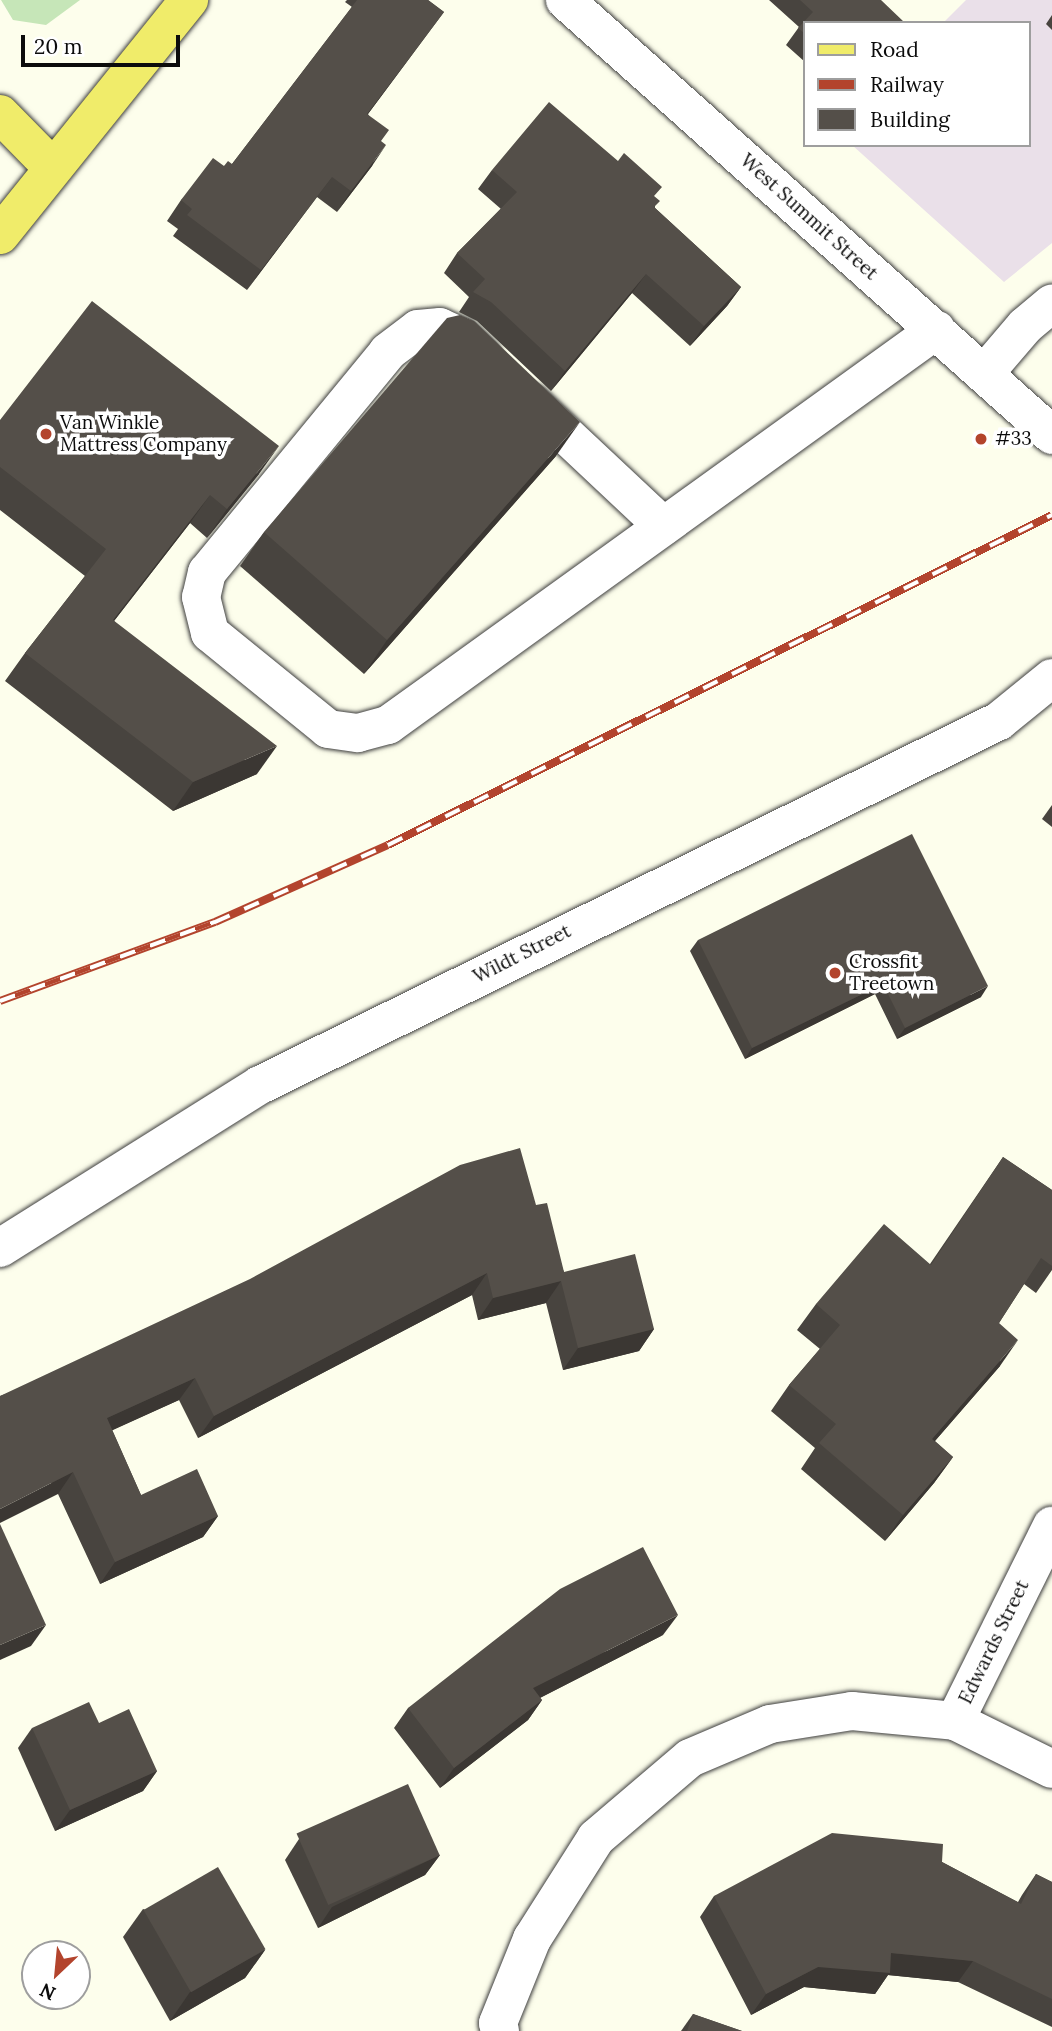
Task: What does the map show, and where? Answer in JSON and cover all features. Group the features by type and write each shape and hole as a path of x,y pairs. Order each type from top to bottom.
{"main road":[{"path":"0,235 51,166 189,0"},
{"path":"0,114 51,166"}],"street":[{"name":"West Summit Street","path":"565,0 1052,435"},
{"path":"984,374 1025,326 1052,303"},
{"path":"663,526 462,337 440,327 418,329 388,352 207,572 201,597 210,633 328,729 358,733 388,725 936,330"},
{"name":"Wildt Street","path":"0,1248 260,1085 999,720 1052,678"},
{"name":"Edwards Street","path":"955,1721 1052,1526"},
{"path":"500,2031 498,2024 532,1939 596,1838 690,1758 770,1724 852,1711 955,1721 1052,1769"}],"shaded area":[{"path":"966,0 1052,0 1052,243 1004,282 854,147 1031,147 1031,21 945,21"}],"green space":[{"path":"1,0 80,0 46,25 13,20"}],"building":[{"path":"357,0 428,0 444,12 367,114 389,130 381,141 386,145 351,191 332,177 261,270 187,215 192,209 181,200 213,158 224,166 228,161 232,164"},
{"path":"800,0 881,0 903,21 805,21 813,12"},
{"path":"804,22 804,33 798,28"},
{"path":"549,102 618,161 624,153 662,187 654,196 660,201 654,207 741,287 704,326 646,274 565,371 491,302 473,292 485,279 457,253 517,192 492,170"},
{"path":"92,301 279,446 227,509 210,495 113,620 277,746 193,782 25,653 106,549 0,467 0,420"},
{"path":"460,315 474,321 580,422 387,640 264,532 447,318"},
{"name":"Crossfit Treetown","path":"912,834 988,986 905,1028 883,984 752,1048 698,940"},
{"path":"520,1148 536,1205 547,1203 564,1272 635,1254 654,1329 578,1348 561,1281 493,1298 487,1273 214,1416 195,1378 107,1418 141,1495 197,1469 218,1516 115,1562 73,1472 0,1509 0,1396 250,1279 460,1165"},
{"path":"1003,1157 1052,1190 1052,1266 1041,1258 999,1323 1018,1340 932,1439 953,1457 903,1515 819,1443 836,1424 789,1385 840,1325 816,1304 884,1224 931,1265"},
{"path":"0,1524 46,1625 0,1645"},
{"path":"643,1547 678,1615 533,1688 542,1700 454,1768 408,1708 560,1589"},
{"path":"89,1702 99,1723 129,1709 157,1771 70,1810 32,1728"},
{"path":"408,1784 440,1855 328,1905 297,1834"},
{"path":"832,1833 943,1844 942,1862 1021,1904 1036,1874 1052,1882 1052,1999 973,1961 891,1953 890,1973 818,1967 766,1994 714,1896"},
{"path":"218,1867 266,1949 191,1992 144,1910"},
{"path":"693,2014 742,2031 687,2031"}],"railway":[{"path":"0,1001 215,922 388,845 1052,515"}],"place":[{"name":"Van Winkle Mattress Company","path":"46,434"},
{"name":"#33","path":"981,439"},
{"name":"Crossfit Treetown","path":"835,973"}]}
